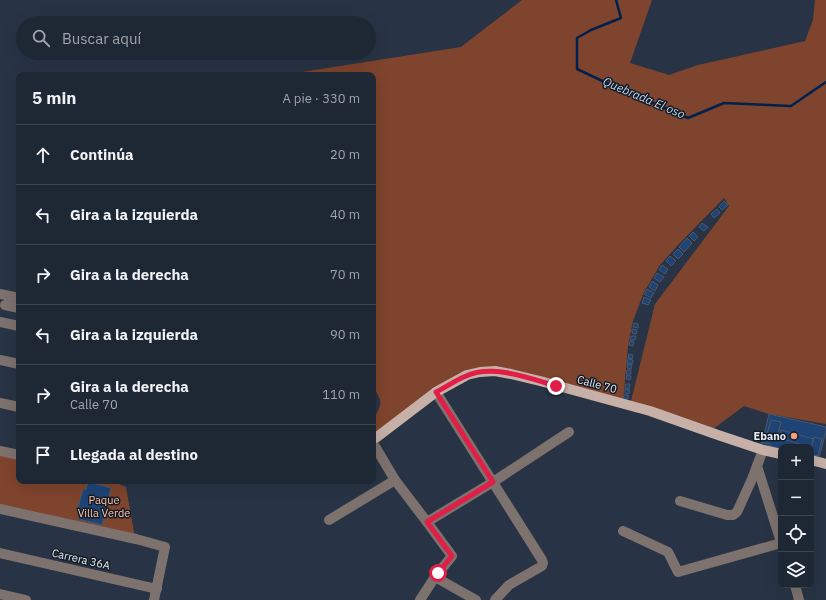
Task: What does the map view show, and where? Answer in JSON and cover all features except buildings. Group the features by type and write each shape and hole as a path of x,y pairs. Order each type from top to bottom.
{"main road":[{"name":"Calle 70","path":"376,437 436,392 467,376 480,372 495,371 650,411 763,450 778,453"},
{"path":"814,461 826,464"}],"street":[{"path":"0,294 16,297"},
{"path":"5,305 16,307"},
{"path":"0,322 16,325"},
{"path":"0,360 16,363"},
{"path":"436,392 543,563 542,566 509,585 496,600"},
{"path":"0,403 16,406"},
{"path":"427,522 493,482 569,432"},
{"path":"376,448 394,480 452,556 435,577 420,600"},
{"path":"680,501 727,515 733,515 737,512 763,450"},
{"path":"0,451 16,454"},
{"path":"757,466 778,533"},
{"path":"329,520 394,480"},
{"path":"0,509 136,539 165,547 154,600"},
{"path":"623,531 668,552 678,572 778,544"},
{"name":"Carrera 36A","path":"0,553 157,588"},
{"path":"435,577 476,600"},
{"path":"796,588 800,600"},
{"path":"0,594 26,600"}],"green space":[{"path":"522,0 652,0 630,63 669,75 698,65 805,41 813,20 815,0 826,0 826,424 769,414 744,406 709,432 622,404 480,372 376,434 376,414 380,401 376,392 376,72 302,72 461,47","holes":["724,198 729,206 655,304 630,405 622,403 628,346 633,321 644,292 660,265"]},
{"name":"Paque Villa Verde","path":"0,451 16,454 16,484 119,484 126,487 136,539 0,509"}],"waterway":[{"name":"Quebrada El oso","path":"616,0 621,18 591,30 577,38 577,69 688,118 724,103 791,106 826,82"}],"place":[{"name":"Ebano","path":"794,436"}],"route":[{"path":"438,573 452,556 427,522 493,482 436,392 467,376 480,372 495,371 556,386"}]}
